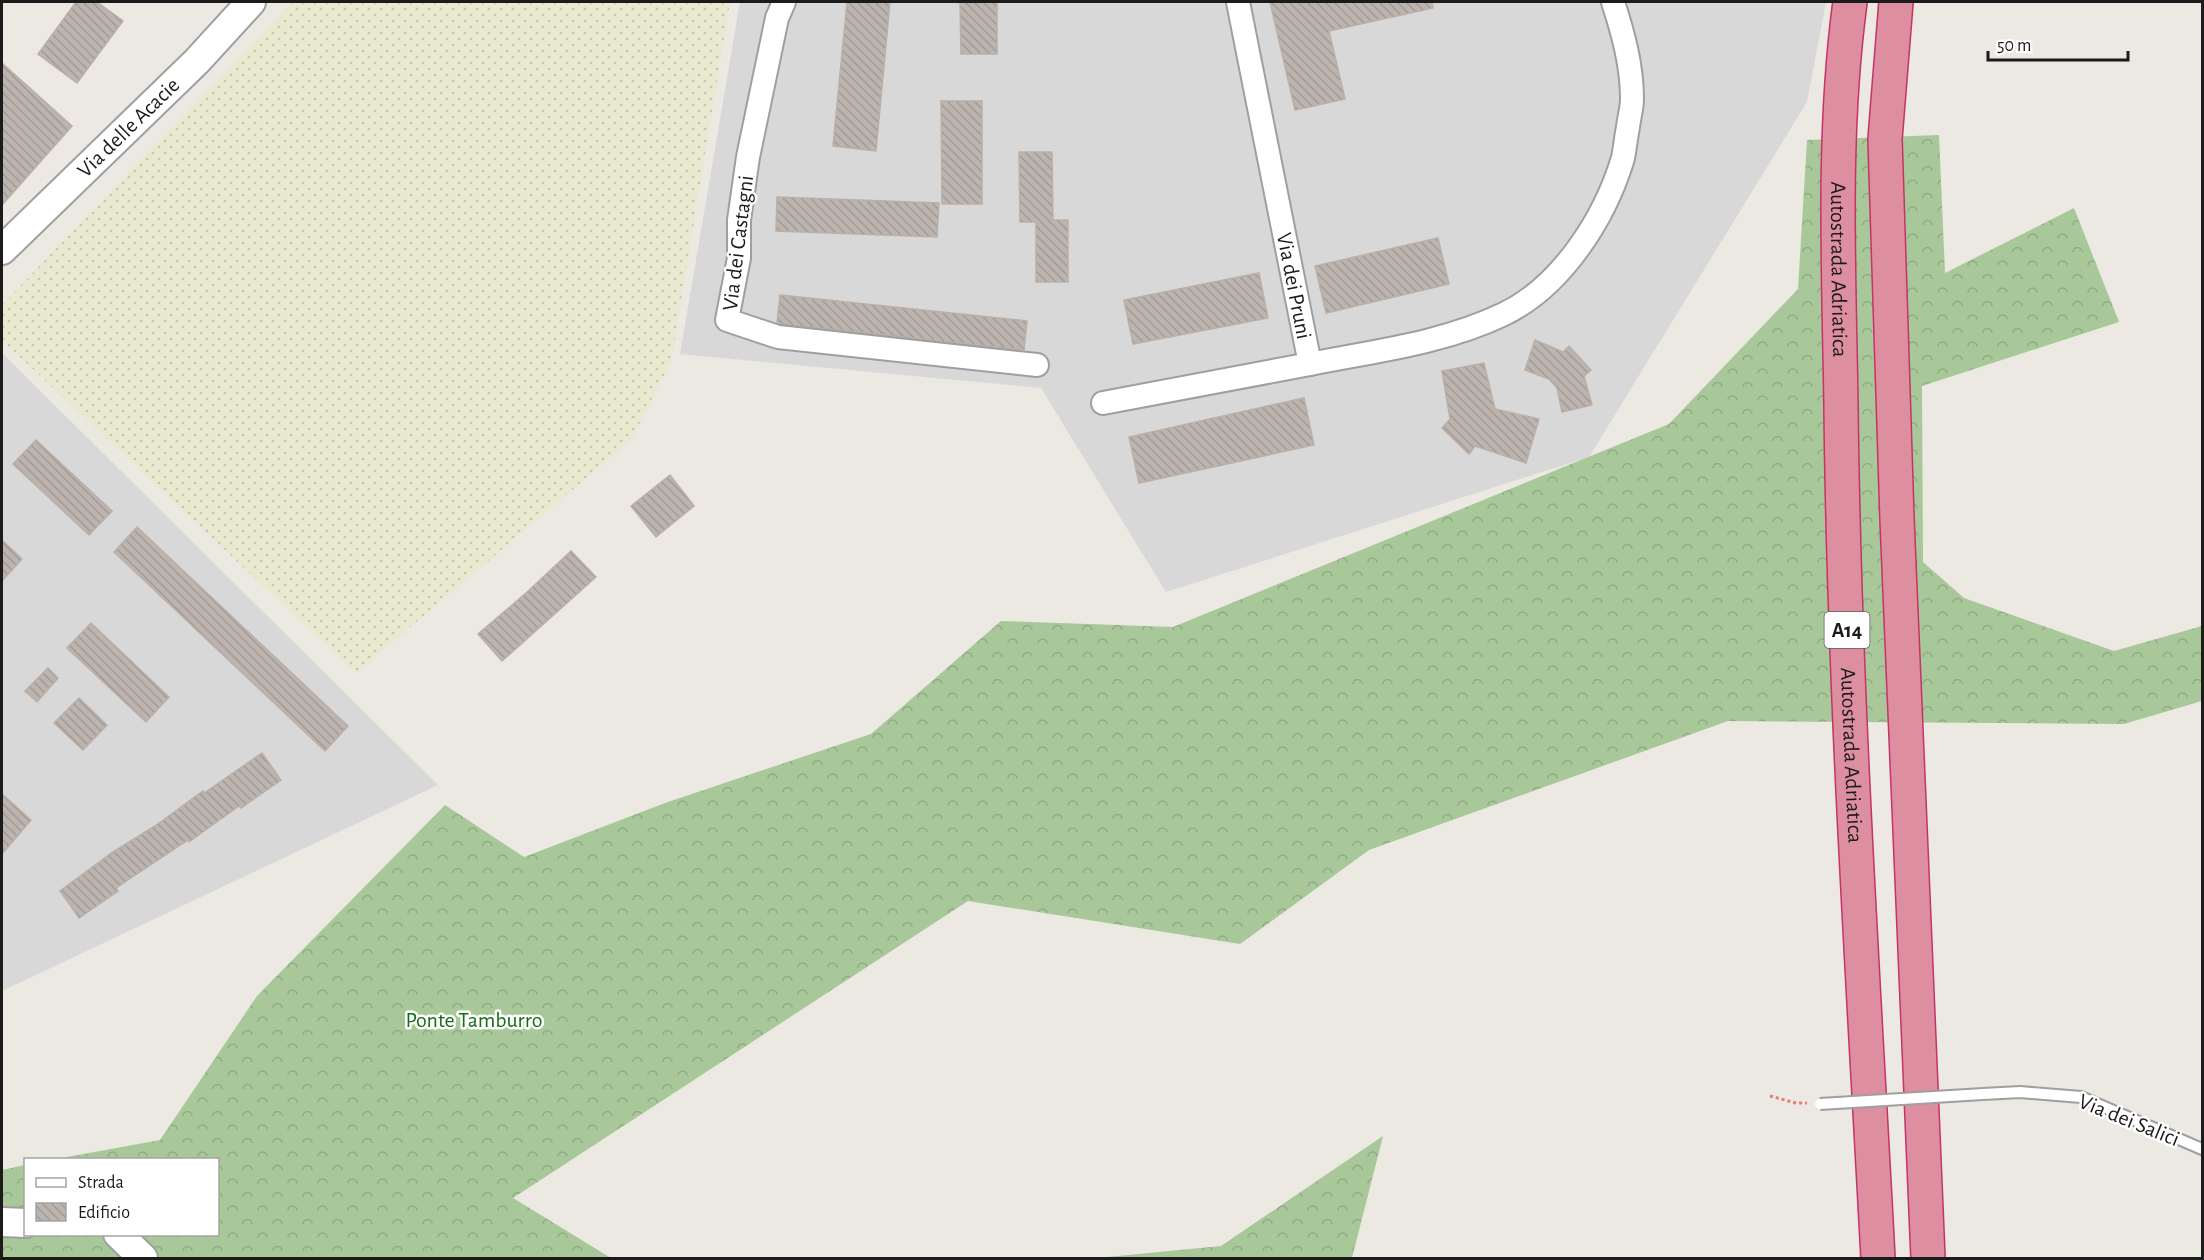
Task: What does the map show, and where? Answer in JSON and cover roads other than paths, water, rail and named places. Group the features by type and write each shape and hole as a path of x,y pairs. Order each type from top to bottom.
{"highway":[{"name":"Autostrada Adriatica","path":"1850,2 1842,62 1838,156 1842,503 1855,857 1878,1258"},
{"name":"A14","path":"1896,2 1885,139 1897,530 1928,1258"}],"street":[{"name":"Via delle Acacie","path":"2,250 197,61 251,2"},
{"name":"Via dei Castagni","path":"784,2 777,18 748,157 739,220 739,258 727,320 778,337 1037,365"},
{"name":"Via dei Pruni","path":"1104,403 1310,364 1238,2"},
{"path":"1310,364 1431,340 1473,328 1507,313 1539,291 1579,249 1604,207 1623,157 1632,100 1626,43 1612,2"},
{"path":"2,1222 24,1223"},
{"path":"120,1236 143,1258"}],"lane":[{"name":"Via dei Salici","path":"1820,1104 2020,1092 2081,1097 2202,1149"}],"park label":[{"name":"Ponte Tamburro","path":"474,1020"}]}
